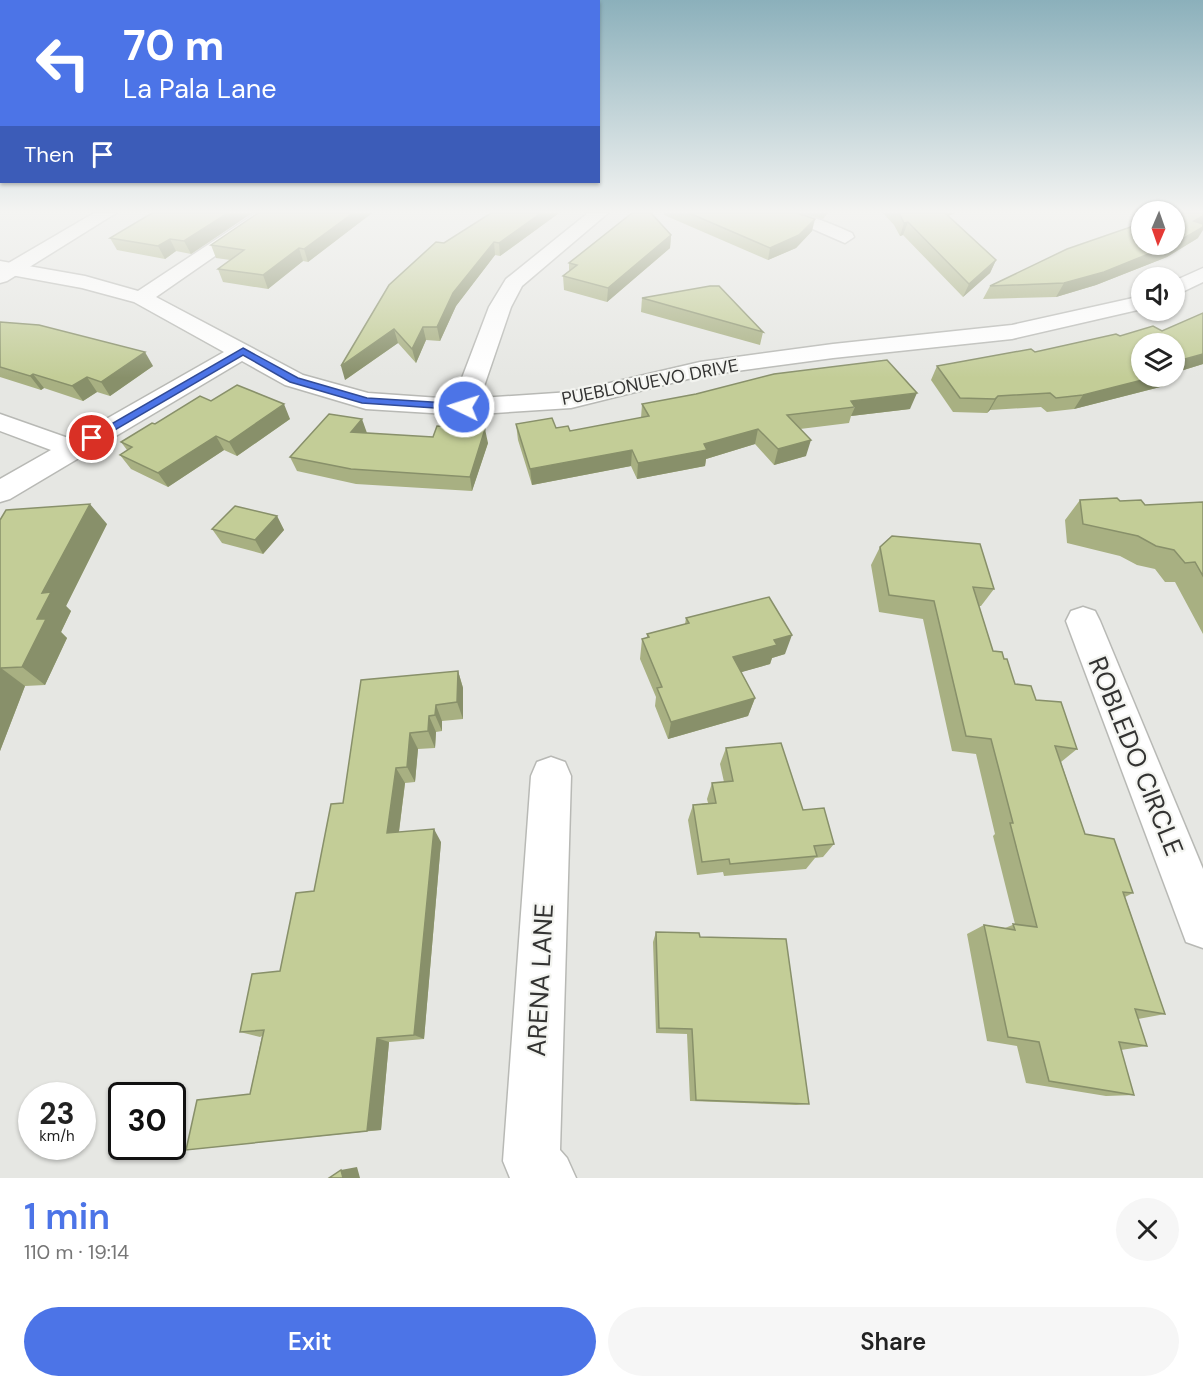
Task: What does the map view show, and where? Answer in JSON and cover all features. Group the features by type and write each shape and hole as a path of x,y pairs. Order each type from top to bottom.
{"street":[{"name":"PUEBLONUEVO DRIVE","path":"25,268 141,298 294,380 366,401 464,407 571,400 700,369 833,351 1012,332 1131,305"},
{"path":"141,298 186,268"},
{"path":"464,407 500,307 513,283 531,268"},
{"path":"1185,284 1203,274"},
{"path":"0,492 243,351"},
{"path":"0,422 73,449"},
{"name":"ROBLEDO CIRCLE","path":"1083,621 1203,925"},
{"name":"ARENA LANE","path":"547,1178 531,1161 551,776"}],"building":[{"path":"219,268 272,268 263,275"},
{"path":"408,268 473,268 453,293 437,327 423,327 412,349 394,329 341,366 389,285"},
{"path":"573,268 632,268 608,288 563,276"},
{"path":"953,268 987,268 969,284"},
{"path":"1028,268 1114,268 1064,283 990,286"},
{"path":"719,286 763,332 642,298"},
{"path":"1203,313 1203,354 1185,359 1185,333 1131,333 1131,383 1083,395 1056,398 1050,393 998,396 995,399 960,398 937,366 1031,349 1035,352 1116,334 1120,336 1153,326 1162,331"},
{"path":"0,322 39,325 145,352 101,382 87,377 72,386 0,367"},
{"path":"887,360 917,393 851,401 855,407 787,415 811,440 778,449 758,429 704,444 707,450 638,463 632,450 530,469 516,424 552,418 556,428 568,426 570,431 649,416 642,404 696,394 774,374"},
{"path":"237,385 284,404 229,442 216,436 158,473 120,455 132,447 121,442 152,423 155,424 200,396 211,401"},
{"path":"329,414 362,419 351,432 433,437 437,426 485,429 470,477 351,469 290,457"},
{"path":"1117,498 1120,501 1141,500 1145,505 1203,502 1203,576 1195,562 1185,563 1174,550 1156,546 1138,536 1083,524 1080,500"},
{"path":"90,504 42,593 51,592 37,619 46,619 22,667 1,668 0,671 0,520 6,510"},
{"path":"235,506 277,516 255,540 212,529"},
{"path":"892,536 980,544 994,589 973,587 993,651 1002,652 1004,659 1007,659 1015,684 1031,686 1036,700 1061,702 1077,749 1055,746 1085,834 1114,839 1133,893 1123,892 1165,1014 1135,1009 1147,1046 1119,1042 1134,1095 1049,1081 1039,1042 1008,1037 984,925 1015,930 1013,924 1037,927 1010,823 1013,823 991,739 966,736 934,601 889,595 880,547"},
{"path":"769,597 792,635 774,640 777,645 733,657 755,698 671,722 657,688 662,687 642,639 649,637 647,634 689,623 686,618"},
{"path":"458,671 457,702 436,705 435,715 429,716 428,731 410,733 407,767 396,768 387,833 434,829 414,1035 377,1038 367,1131 186,1150 197,1100 250,1094 264,1030 240,1032 252,974 280,971 296,893 314,891 331,804 343,803 361,680"},
{"path":"781,743 803,810 824,808 834,844 814,846 817,856 730,864 729,859 702,862 693,805 716,803 712,783 733,781 726,748"},
{"path":"656,932 699,933 700,937 786,939 809,1104 696,1100 692,1029 659,1028"},
{"path":"341,1170 343,1178 329,1178"}],"route":[{"path":"92,438 243,351 294,380 366,401 464,407"}]}
